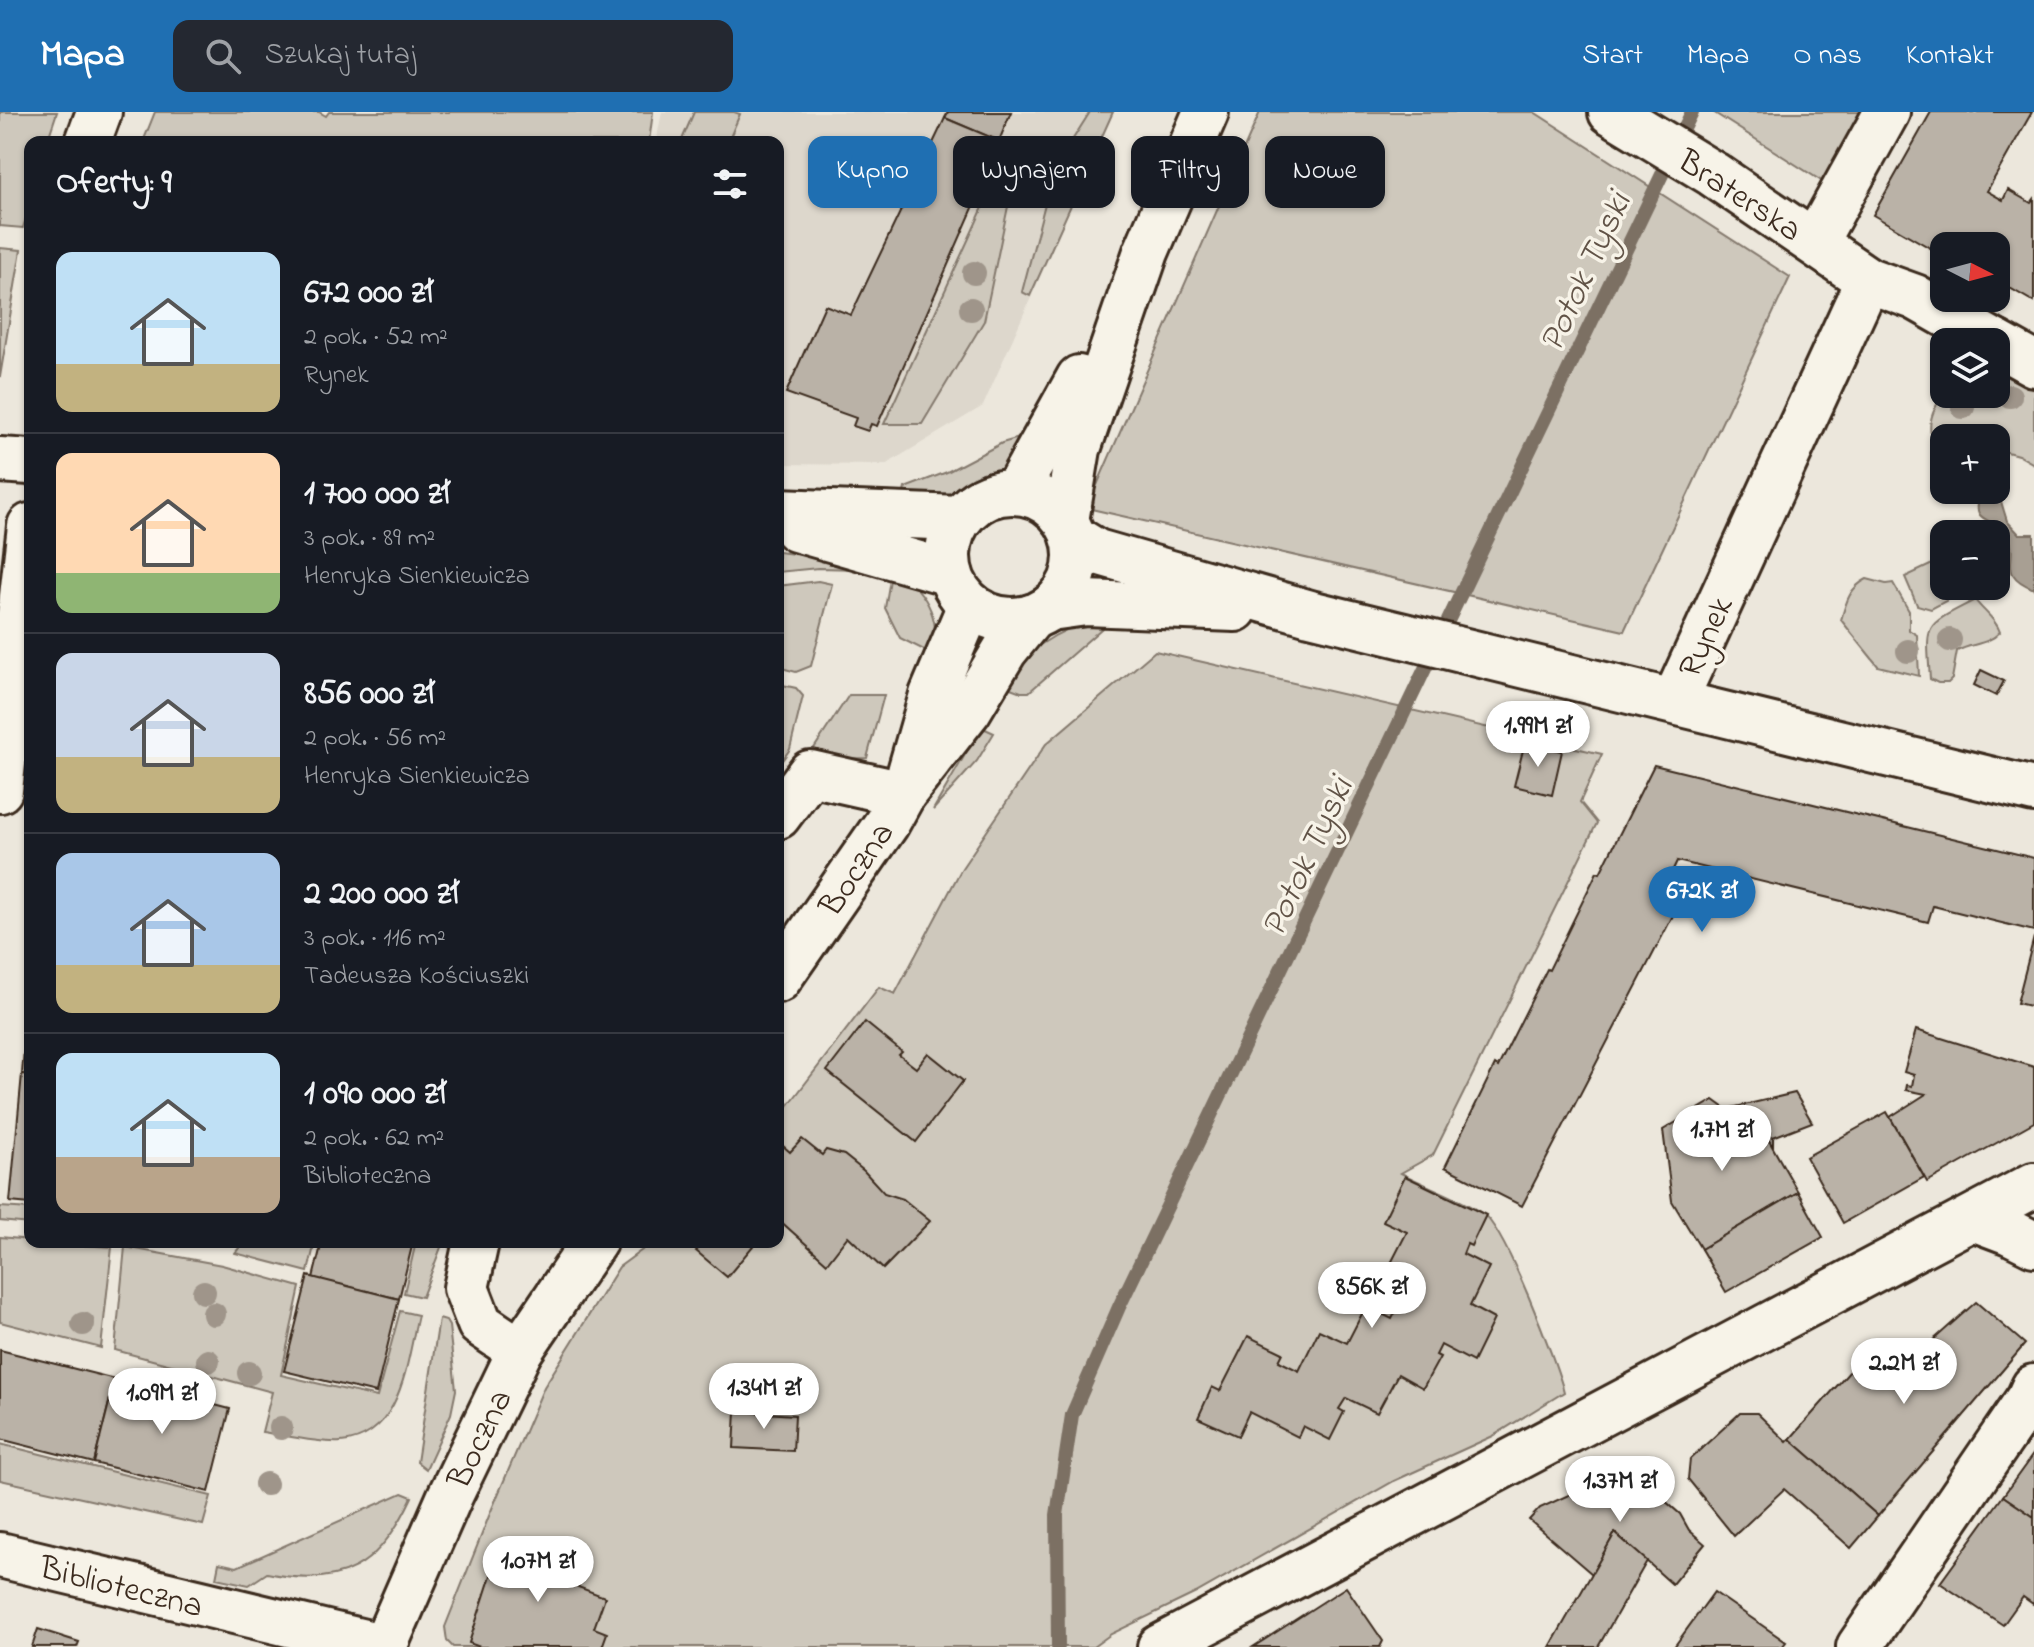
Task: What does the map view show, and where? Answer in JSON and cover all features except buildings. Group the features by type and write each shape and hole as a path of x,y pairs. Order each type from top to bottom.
{"street":[{"path":"90,136 99,112"},
{"path":"1041,612 1064,594 1073,576 1077,558 1070,529 1078,449 1146,252 1206,112"},
{"path":"1815,242 1887,112"},
{"name":"Braterska","path":"1616,115 1713,174 1868,280 1915,297 1970,328"},
{"path":"1016,491 1146,252"},
{"name":"Rynek","path":"1868,280 1675,700 2034,790"},
{"name":"Braterska","path":"2010,350 2034,364"},
{"path":"0,460 24,462"},
{"path":"960,589 947,554 960,518 976,502 995,493 1016,491 1037,496 1053,506 1070,529 1097,552 1310,613 1675,700"},
{"path":"784,511 960,518"},
{"path":"784,526 960,589 994,618 1014,620 1086,603 1310,613"},
{"path":"0,790 24,579"},
{"name":"Boczna","path":"903,794 960,589"},
{"name":"Boczna","path":"784,971 887,823 903,794 969,710 1005,650 1041,612"},
{"path":"784,808 810,773 903,794"},
{"path":"1160,1647 2034,1185"},
{"path":"1973,1218 2034,1244"},
{"path":"475,1248 466,1288 480,1324 520,1351"},
{"name":"Boczna","path":"384,1647 450,1496 520,1351 590,1248"},
{"path":"1859,1647 2034,1387"},
{"name":"Biblioteczna","path":"0,1555 384,1647"}],"shaded area":[{"path":"0,112 57,112 49,136 24,136 23,228 0,226"},
{"path":"155,112 319,112 326,116 329,112 653,112 650,136 145,136"},
{"path":"662,112 1113,112 1102,136 953,136 953,208 1071,208 983,406 885,465 784,464 784,136 657,136"},
{"path":"694,112 740,114 731,136 684,136"},
{"path":"1090,112 1113,112 1102,136 1075,136"},
{"path":"1260,112 1534,112 1790,277 1624,631 1087,508 1218,208 1249,208 1249,137"},
{"path":"1713,112 1887,112 1842,194"},
{"path":"983,208 1008,208 984,321 922,424 884,424"},
{"path":"1044,208 1070,208 1030,296 1022,292"},
{"path":"0,248 21,250 0,377"},
{"path":"2010,376 2034,389 2034,464 2010,453 2010,424 1931,424 1935,408 2010,408"},
{"path":"1019,438 1025,440 1013,458 979,487 952,498 902,502 905,488"},
{"path":"2002,504 2007,520 1987,520 1981,517 1978,506"},
{"path":"2010,524 2019,534 2034,534 2034,589 2022,583 2012,572"},
{"path":"784,553 861,562 859,569 784,571"},
{"path":"1930,565 1930,600 1948,600 1931,609 1917,605 1905,577"},
{"path":"892,568 922,594 928,604 935,627 934,655 900,638 885,608"},
{"path":"1867,579 1893,583 1909,611 1909,630 1917,635 1919,676 1878,666 1841,620 1853,591"},
{"path":"818,581 832,584 811,666 796,672 784,669 784,585"},
{"path":"1975,600 2000,632 1957,651 1952,679 1948,683 1938,683 1930,679 1929,636 1932,628 1945,616"},
{"path":"1117,615 1029,692 1000,684 1019,658 1056,635 1092,617"},
{"path":"1155,651 1602,754 1580,802 1597,823 1433,1155 1401,1173 1474,1208 1492,1225 1529,1297 1564,1392 1493,1436 1394,1481 1196,1593 1111,1634 1093,1647 453,1647 447,1641 445,1627 544,1387 619,1267 645,1248 784,1248 784,1111 879,987 895,994 962,868 1046,744"},
{"path":"784,685 796,688 803,696 790,749 784,758"},
{"path":"849,695 884,695 867,758 807,759"},
{"path":"981,727 994,733 977,761 933,810"},
{"path":"0,1207 24,1209 24,1223 0,1221"},
{"path":"0,1237 24,1239 24,1248 112,1248 101,1348 0,1322"},
{"path":"125,1248 222,1265 300,1287 281,1375 377,1397 400,1311 418,1315 405,1374 389,1411 377,1426 361,1437 341,1442 313,1441 262,1432 272,1392 115,1350"},
{"path":"239,1248 314,1248 308,1272 235,1253"},
{"path":"415,1248 441,1248 422,1297 404,1293"},
{"path":"439,1319 449,1326 456,1390 451,1414 426,1469 417,1462"},
{"path":"0,1444 211,1496 203,1525 0,1480"},
{"path":"402,1493 412,1497 400,1521 372,1556 356,1567 317,1578 267,1573 249,1585 216,1578 219,1563 237,1567"}],"waterway":[{"name":"Potok Tyski","path":"1058,1647 1057,1515 1072,1415 1119,1307 1692,112"}]}
